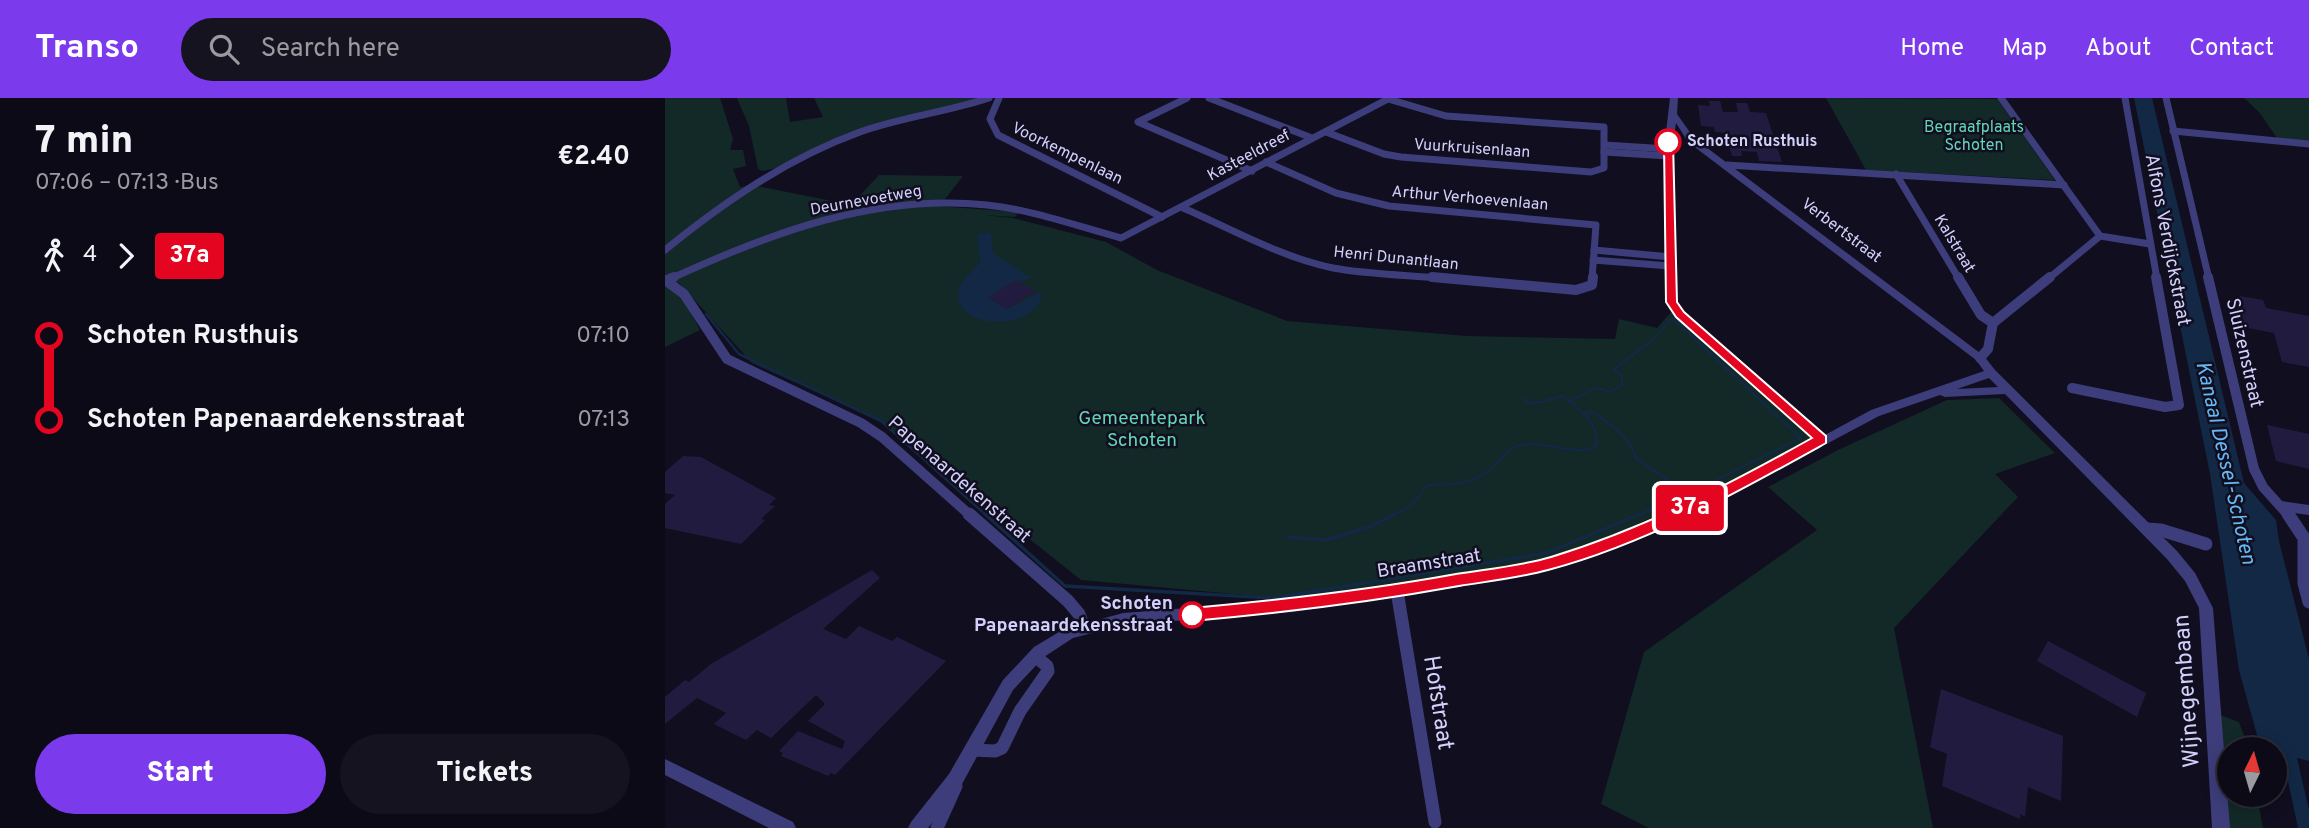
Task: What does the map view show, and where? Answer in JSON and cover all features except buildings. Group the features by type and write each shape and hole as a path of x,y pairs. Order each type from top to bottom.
{"street":[{"path":"665,250 749,186 832,144 873,128 946,112 989,98"},
{"name":"Voorkempenlaan","path":"999,98 990,119 995,133 1162,217"},
{"path":"1187,98 1138,122 1252,171"},
{"path":"1209,98 1313,138"},
{"name":"Verbertstraat","path":"1674,98 1675,116 1682,130 1691,139 1980,358"},
{"path":"2001,98 2100,236 2150,244"},
{"name":"Alfons Verdijckstraat","path":"2072,388 2165,407 2179,405 2125,98"},
{"name":"Sluizenstraat","path":"2166,98 2254,470 2263,487 2281,506 2304,538 2304,583 2309,602"},
{"path":"1389,99 1446,116 1604,127 1604,148 1668,153"},
{"name":"Kasteeldreef","path":"1121,239 1389,99"},
{"name":"Verbertstraat","path":"1669,131 1675,116"},
{"path":"1682,130 1669,131 1672,302 1680,314 1822,439"},
{"path":"2173,131 2309,144"},
{"name":"Vuurkruisenlaan","path":"1327,132 1384,154 1437,161 1599,171 1604,168 1604,148"},
{"name":"Arthur Verhoevenlaan","path":"1266,162 1336,192 1389,206 1596,225"},
{"path":"1727,165 2064,185"},
{"name":"Kalstraat","path":"1896,174 1981,315 1993,323"},
{"name":"Deurnevoetweg","path":"665,280 746,244 784,232 864,212 913,204 965,203 1001,207 1121,239"},
{"name":"Henri Dunantlaan","path":"1183,208 1267,247 1311,263 1355,272 1576,290 1592,285 1596,225"},
{"path":"1980,358 1988,349 1993,323 2100,236"},
{"path":"1594,255 1671,262"},
{"name":"Papenaardekenstraat","path":"665,280 684,294 727,359 861,422 882,437 1073,606 1084,627"},
{"name":"Wijnegembaan","path":"1980,358 1990,373 2147,529 2190,577 2206,608 2221,828"},
{"name":"Braamstraat","path":"923,827 970,755 1008,685 1034,656 1053,642 1084,627 1123,619 1245,611 1397,591 1517,571 1587,552 1723,494 1875,413 1928,395 1956,389 1990,373"},
{"name":"Braamstraat","path":"1956,389 2008,390"},
{"path":"2281,506 2309,510"},
{"path":"2147,529 2161,530 2206,544"},
{"name":"Hofstraat","path":"1397,591 1435,822"},
{"path":"970,755 998,750 1004,744 1020,711 1048,671 1047,666 1034,656"},
{"path":"665,767 785,827"}],"green space":[{"name":"Gemeentepark Schoten","path":"665,98 720,98 733,139 730,150 743,150 746,166 733,169 740,187 757,186 862,207 937,206 1019,212 1015,217 983,215 1013,218 1106,242 1157,270 1287,321 1467,336 1615,339 1619,319 1657,328 1671,312 1815,441 1608,538 1540,561 1287,599 1081,580 881,421 752,363 679,283 673,286 681,295 700,330 665,347"},
{"path":"737,98 786,98 790,122 823,117 814,98 982,98 904,117 777,168 763,171 758,169 749,126"},
{"name":"Begraafplaats Schoten","path":"1826,98 1997,99 2055,180 1866,170"},
{"path":"2244,98 2309,98 2309,141 2277,138 2259,112"},
{"path":"879,175 963,176 942,203 852,204"},
{"path":"1999,398 2055,453 1995,474 2018,497 1894,628 1933,828 1649,828 1601,804 1644,652 1817,530 1768,487 1838,450 1947,400"},
{"path":"2220,715 2239,722 2245,737 2222,737"},
{"path":"2227,807 2259,807 2263,828 2228,828"}],"water":[{"name":"Kanaal Dessel-Schoten","path":"2134,98 2152,98 2244,483 2276,520 2309,659 2309,761 2297,758 2309,810 2309,828 2298,828 2287,776 2287,737 2258,737 2239,670 2210,474"},
{"path":"991,232 993,253 1031,278 988,298 1007,309 1039,293 1042,295 1037,306 1026,315 1013,320 982,320 970,315 961,305 959,287 980,261 977,235"}],"waterway":[{"path":"706,314 739,354 881,421 987,516"},
{"path":"1570,401 1596,388 1611,392 1622,385 1622,376 1614,369 1653,340 1672,318 1801,438 1688,494"},
{"path":"1288,537 1326,540 1369,527 1409,507 1428,485 1453,484 1477,478 1515,447 1535,444 1576,450 1596,447 1597,439 1592,424 1563,396 1532,403 1523,399"},
{"path":"1584,413 1593,412 1606,421 1625,438 1636,458 1688,494"},
{"path":"1636,516 1688,494"},
{"path":"985,514 1065,586 1273,598 1547,553 1640,514"}],"bus line":[{"name":"37a","path":"1192,615 1293,606 1505,574 1547,564 1609,544 1723,494 1822,439 1680,314 1672,302 1668,142"}],"place":[{"name":"Schoten Rusthuis","path":"1668,142"},
{"name":"Schoten Papenaardekensstraat","path":"1192,615"}]}
